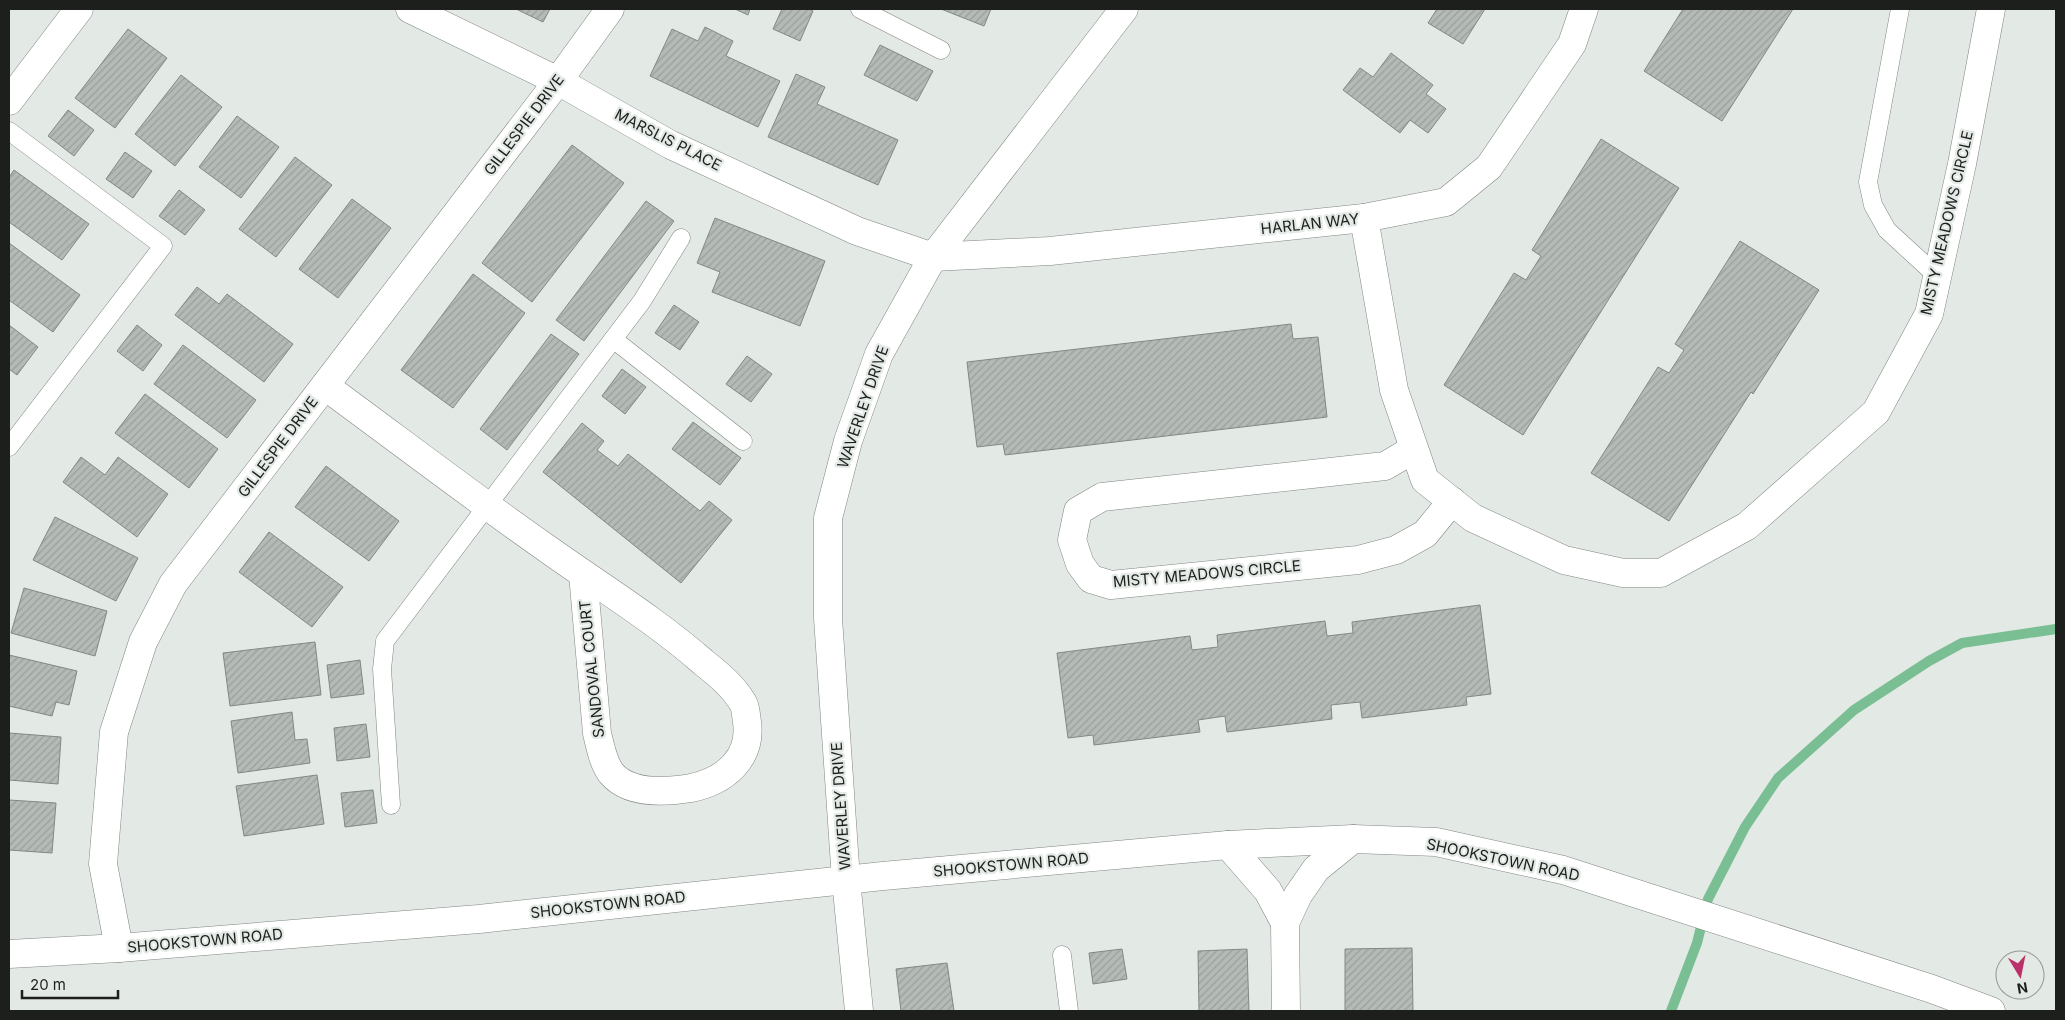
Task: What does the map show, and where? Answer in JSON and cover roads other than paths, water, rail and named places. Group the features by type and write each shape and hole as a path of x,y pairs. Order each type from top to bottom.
{"street":[{"path":"9,101 79,9"},
{"name":"MARSLIS PLACE","path":"410,9 558,81 671,145 857,231 932,256"},
{"name":"GILLESPIE DRIVE","path":"119,948 103,864 114,732 143,642 173,584 558,81 610,9"},
{"name":"WAVERLEY DRIVE","path":"859,1011 846,880 828,618 828,518 848,441 879,354 932,256 1124,9"},
{"name":"HARLAN WAY","path":"932,256 1050,251 1364,218 1446,202 1489,167 1572,44 1584,9"},
{"name":"MISTY MEADOWS CIRCLE","path":"1364,218 1394,390 1425,480 1473,518 1564,560 1623,573 1661,573 1748,526 1876,412 1929,314 1962,164 1991,9"},
{"name":"SANDOVAL COURT","path":"325,386 583,574 672,635 731,686 744,705 748,731 745,747 737,764 700,786 672,792 643,790 625,783 612,774 603,756 597,733 583,574"},
{"name":"MISTY MEADOWS CIRCLE","path":"1414,449 1385,466 1102,497 1078,511 1072,540 1080,564 1092,580 1111,585 1358,560 1396,550 1425,534 1452,501"},
{"path":"1286,1011 1285,923 1298,895 1316,869 1353,839"},
{"name":"SHOOKSTOWN ROAD","path":"9,954 119,948 479,919 846,880 1228,845 1353,839 1436,842 1563,870 1932,989 1991,1011"},
{"path":"1228,845 1268,891 1285,923"}],"lane":[{"path":"860,9 941,50"},
{"path":"1900,9 1868,182 1873,205 1887,230 1937,276"},
{"path":"9,132 163,246 9,447"},
{"path":"391,805 382,669 385,641 642,301 681,238"},
{"path":"613,339 743,441"},
{"path":"1062,955 1069,1011"}],"waterway":[{"path":"1671,1011 1697,943 1708,899 1745,827 1778,778 1854,710 1929,661 1962,643 2056,629"}]}
